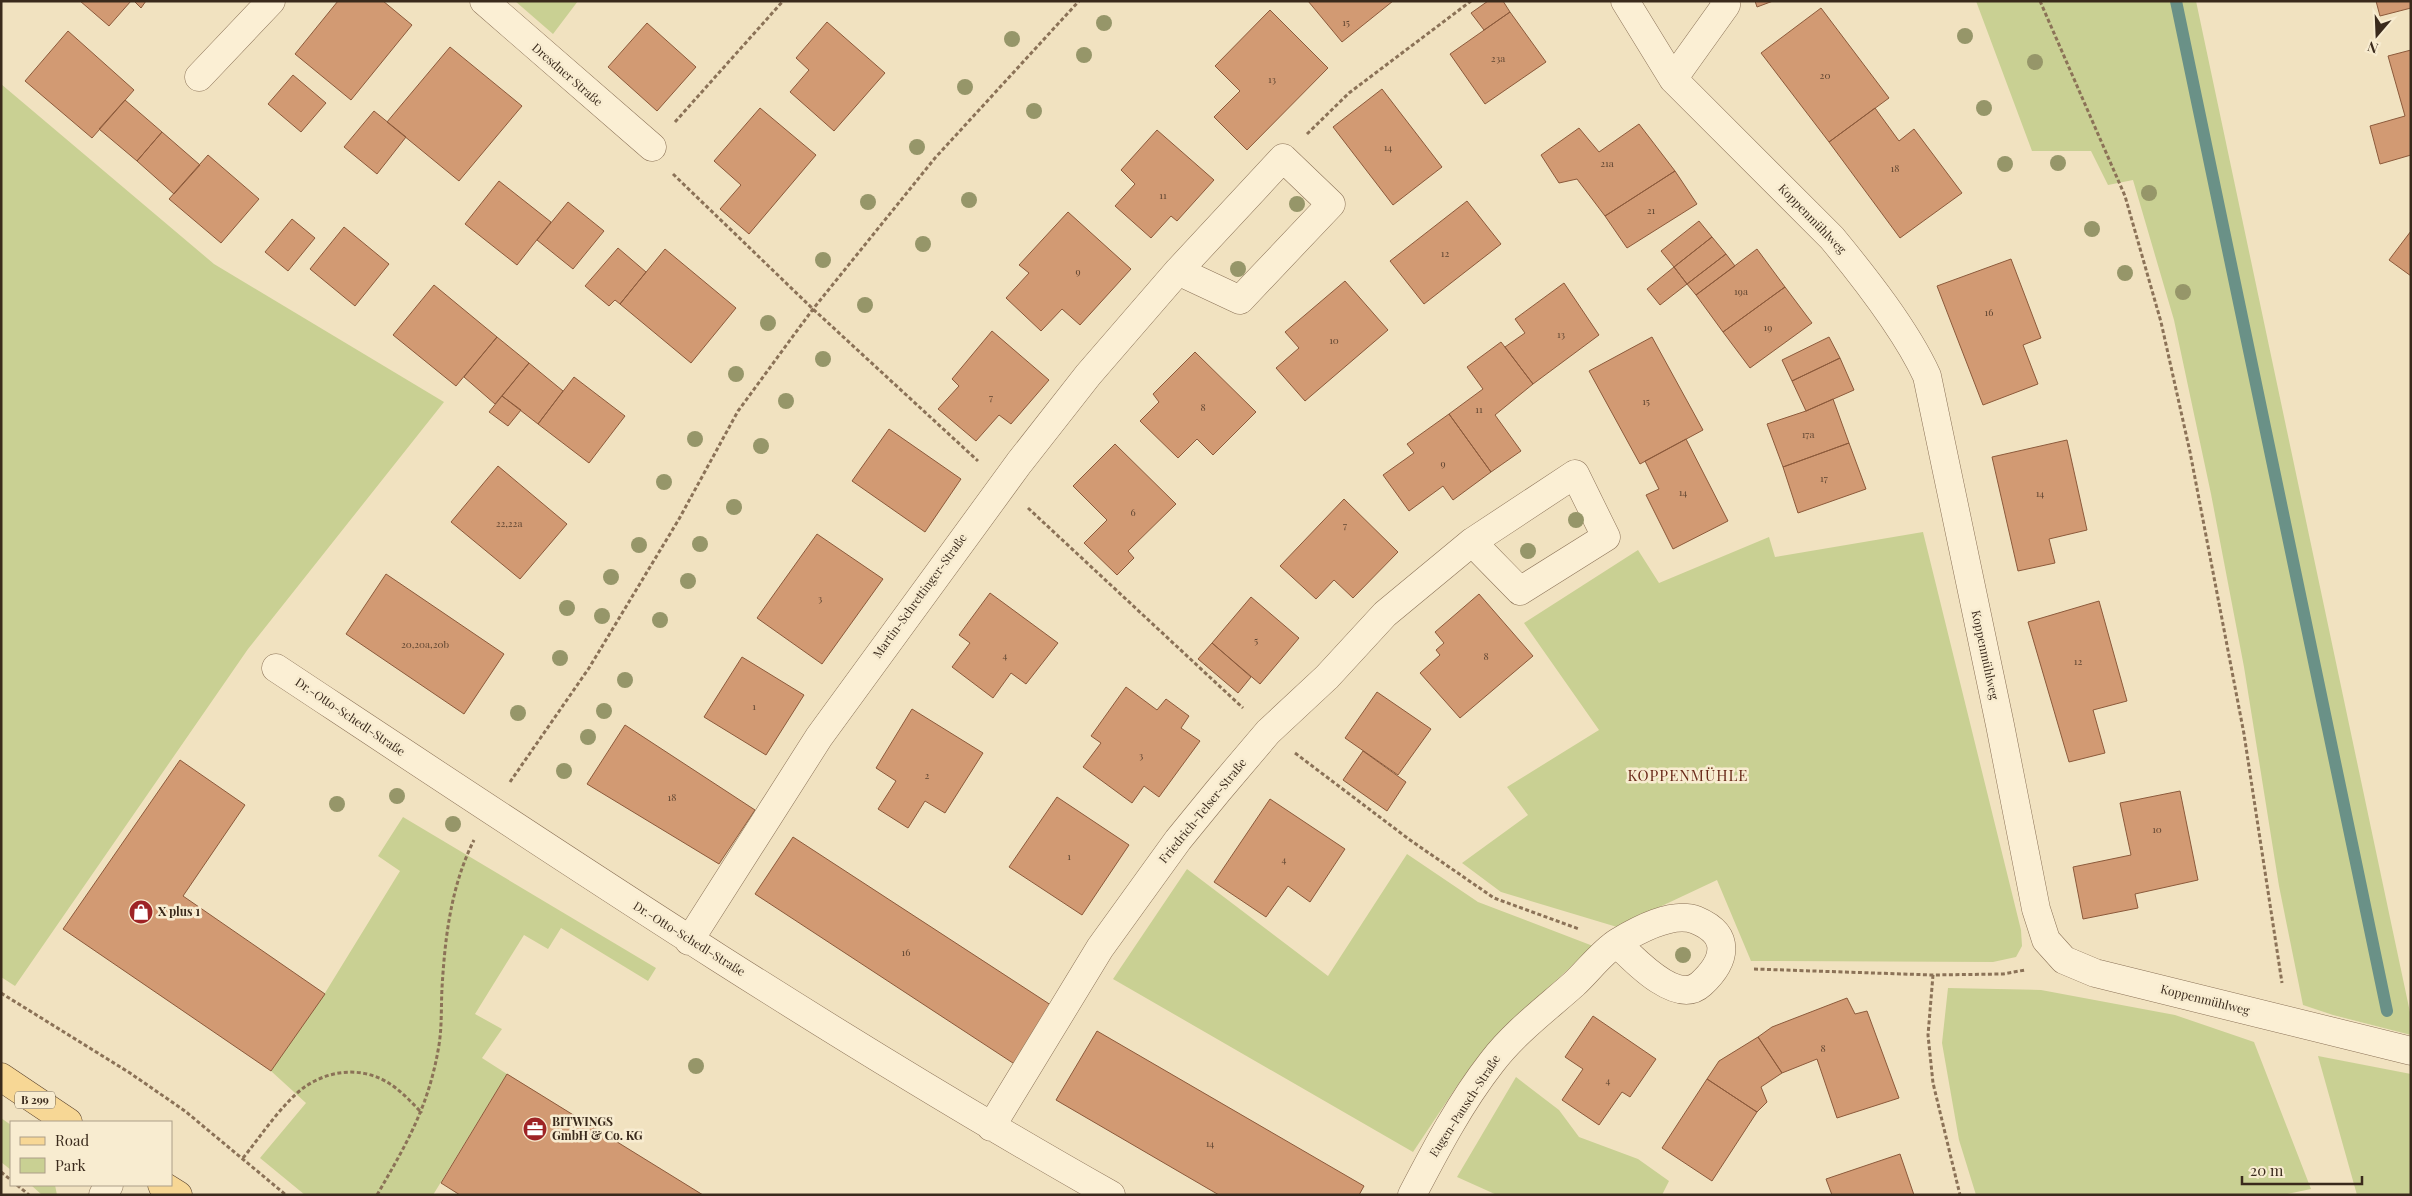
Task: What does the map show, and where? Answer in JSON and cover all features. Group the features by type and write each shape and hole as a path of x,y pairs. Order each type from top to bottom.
{"main road":[{"name":"B 299","path":"1,1077 67,1121"},
{"path":"164,1186 178,1195"}],"street":[{"path":"199,77 271,1"},
{"name":"Dresdner Straße","path":"484,1 652,148"},
{"name":"Koppenmühlweg","path":"1625,1 1674,79 1832,238 1891,318 1921,363 1927,376 2000,725 2036,909 2046,940 2064,960 2095,973 2411,1051"},
{"path":"1674,79 1726,5 1724,1"},
{"path":"1178,271 1240,300 1331,204 1283,158"},
{"name":"Martin-Schrettinger-Straße","path":"689,941 819,737 1003,484 1088,375 1178,271 1283,158"},
{"name":"Friedrich-Telser-Straße","path":"991,1127 1100,948 1178,840 1268,732 1327,677 1385,614 1472,542 1575,474 1606,537 1520,591 1472,542"},
{"name":"Dr.-Otto-Schedl-Straße","path":"276,668 489,811 689,941 991,1127 1111,1195"},
{"name":"Eugen-Pausch-Straße","path":"1412,1195 1443,1136 1490,1064 1507,1042 1617,943 1671,918 1693,919 1711,926 1721,938 1722,950 1712,973 1697,987 1685,990 1668,985 1643,970 1617,943"}],"path":[{"path":"783,1 652,148 676,177 813,309 1268,732 1410,840 1494,898 1617,943"},
{"path":"376,1195 422,1113 432,1082 440,1043 447,926 454,891 463,861 489,811 589,668 679,519 738,411 813,309 935,158 1079,1"},
{"path":"1283,158 1349,93 1471,1"},
{"path":"2040,1 2125,196 2161,322 2190,452 2244,734 2288,1021"},
{"path":"1716,966 1772,971 1932,975 2003,974 2032,969 2064,960"},
{"path":"1932,975 1928,1035 1933,1083 1960,1195"},
{"path":"1,993 130,1073 185,1111 286,1195"},
{"path":"243,1158 285,1106 305,1087 331,1074 355,1071 378,1077 397,1088 422,1113"},
{"path":"18,1186 29,1195"}],"green space":[{"path":"515,1 578,1 553,34"},
{"path":"1976,1 2196,1 2411,1017 2411,1035 2333,1015 2303,1005 2279,886 2244,667 2211,494 2174,320 2133,180 2108,185 2091,151 2032,151"},
{"path":"1,84 214,264 444,402 248,649 15,986 1,977"},
{"path":"1923,532 2021,930 2022,946 2016,957 1993,962 1751,961 1717,880 1617,927 1501,892 1462,863 1528,815 1507,787 1599,730 1524,623 1638,550 1659,583 1769,537 1775,557"},
{"path":"403,817 656,968 648,981 561,928 548,949 524,935 475,1014 502,1029 482,1058 507,1074 433,1195 305,1195 260,1158 306,1103 271,1071 325,993 400,871 378,856"},
{"path":"1407,854 1478,902 1593,946 1503,1030 1459,1083 1413,1152 1113,979 1187,869 1328,976"},
{"path":"1948,988 2041,990 2175,1015 2254,1042 2311,1189 2283,1195 1976,1195 1959,1140 1942,1043"},
{"path":"2318,1056 2411,1074 2411,1195 2357,1195"},
{"path":"1516,1077 1559,1110 1579,1137 1638,1159 1669,1181 1662,1195 1497,1195 1457,1177"},
{"path":"1,1118 10,1124 10,1169 1,1162"},
{"path":"32,1186 55,1186 57,1195 42,1195"}],"building":[{"path":"80,1 131,1 109,26"},
{"path":"134,1 146,1 141,8"},
{"path":"338,1 383,1 412,25 351,100 295,54"},
{"path":"1308,1 1393,1 1342,42"},
{"path":"1488,1 1503,1 1510,12 1484,30 1471,13"},
{"path":"1755,1 1773,1 1757,7"},
{"path":"2376,1 2411,1 2411,8 2380,16"},
{"path":"1821,8 1889,98 1829,142 1761,53"},
{"path":"1270,10 1328,68 1247,150 1214,117 1240,91 1215,66"},
{"path":"1510,12 1546,62 1485,104 1450,54"},
{"path":"827,22 885,73 834,131 790,92 809,70 796,58"},
{"path":"647,23 696,67 657,111 608,67"},
{"path":"68,31 134,90 92,138 25,81"},
{"path":"450,47 522,106 459,181 387,122"},
{"path":"2411,50 2411,155 2380,164 2370,126 2405,116 2388,56"},
{"path":"293,75 326,103 301,132 268,104"},
{"path":"1382,89 1442,167 1393,205 1333,127"},
{"path":"125,100 162,132 137,161 99,129"},
{"path":"760,108 816,155 749,234 720,209 741,185 714,161"},
{"path":"1875,108 1899,141 1914,129 1962,193 1900,238 1829,142"},
{"path":"374,111 406,137 377,174 344,147"},
{"path":"1639,124 1675,171 1605,216 1577,179 1559,183 1541,155 1579,128 1599,152"},
{"path":"1157,130 1214,180 1177,221 1171,216 1151,238 1115,206 1135,184 1121,170"},
{"path":"162,132 200,165 174,194 137,161"},
{"path":"208,155 259,199 221,243 169,199"},
{"path":"1675,171 1697,204 1627,248 1605,216"},
{"path":"499,181 551,222 517,265 465,224"},
{"path":"1467,201 1501,244 1424,304 1390,261"},
{"path":"568,202 604,231 573,269 537,240"},
{"path":"1068,212 1131,269 1080,325 1062,309 1041,331 1006,298 1029,273 1019,265"},
{"path":"292,219 315,238 288,271 265,252"},
{"path":"1699,221 1712,237 1674,267 1661,251"},
{"path":"344,227 389,264 355,306 310,269"},
{"path":"2411,231 2411,276 2389,260"},
{"path":"1712,237 1726,254 1687,284 1674,267"},
{"path":"618,248 646,272 620,304 615,300 609,306 585,286"},
{"path":"665,249 736,308 691,363 620,304"},
{"path":"1757,249 1785,287 1723,332 1696,295"},
{"path":"1726,254 1735,266 1696,295 1687,284"},
{"path":"2011,259 2041,338 2023,345 2038,384 1983,405 1937,286"},
{"path":"1674,267 1687,284 1660,305 1647,289"},
{"path":"1345,281 1388,330 1305,401 1276,368 1299,348 1285,332"},
{"path":"1564,283 1599,335 1533,384 1505,347 1525,333 1515,319"},
{"path":"434,285 497,337 456,386 393,335"},
{"path":"1785,287 1812,323 1750,368 1723,332"},
{"path":"992,331 1049,380 1011,424 999,415 976,441 938,409 959,386 952,379"},
{"path":"497,337 529,363 495,404 464,377"},
{"path":"1652,337 1703,430 1640,464 1589,371"},
{"path":"1829,337 1840,358 1792,381 1782,360"},
{"path":"1501,342 1533,384 1495,415 1521,451 1491,472 1449,414 1483,389 1467,367"},
{"path":"1195,352 1256,412 1213,455 1197,439 1178,458 1140,421 1159,402 1153,394"},
{"path":"1840,358 1854,390 1806,411 1792,381"},
{"path":"529,363 563,391 538,424 502,396"},
{"path":"574,377 625,416 589,463 538,424"},
{"path":"502,396 521,410 508,426 489,412"},
{"path":"1833,399 1849,443 1783,467 1767,424 1806,411"},
{"path":"1449,414 1491,472 1453,500 1443,486 1409,511 1383,475 1414,453 1407,444"},
{"path":"889,429 961,479 925,532 852,481"},
{"path":"1686,439 1728,521 1673,549 1646,495 1659,489 1645,461"},
{"path":"2067,440 2087,530 2049,539 2055,563 2018,571 1992,457"},
{"path":"1849,443 1866,489 1798,513 1783,467"},
{"path":"1115,444 1176,504 1128,551 1134,558 1117,575 1084,543 1107,520 1073,486"},
{"path":"498,466 567,524 520,579 451,522"},
{"path":"1344,499 1398,552 1353,598 1334,580 1316,599 1280,566"},
{"path":"817,534 883,579 822,664 757,618"},
{"path":"386,574 504,654 464,714 346,634"},
{"path":"990,593 1058,643 1026,684 1011,673 993,698 952,667 970,643 959,635"},
{"path":"1479,594 1533,656 1460,718 1420,673 1440,655 1436,650 1444,643 1435,632"},
{"path":"1251,597 1299,638 1260,684 1212,643"},
{"path":"2099,601 2127,701 2093,710 2105,753 2069,762 2028,622"},
{"path":"1212,643 1251,677 1238,693 1198,659"},
{"path":"742,657 804,695 766,755 704,717"},
{"path":"1126,687 1157,710 1166,699 1189,716 1181,728 1200,741 1159,797 1144,786 1132,803 1083,767 1101,743 1091,736"},
{"path":"1377,692 1431,729 1398,775 1345,738"},
{"path":"912,709 983,753 945,813 925,801 908,828 878,809 896,781 876,768"},
{"path":"625,725 755,810 719,864 587,784"},
{"path":"1363,751 1406,782 1387,811 1343,780"},
{"name":"X plus 1","path":"180,760 245,805 183,896 325,994 271,1071 63,929"},
{"path":"2180,791 2198,880 2135,894 2138,908 2083,919 2073,867 2131,855 2120,803"},
{"path":"1057,797 1129,845 1082,915 1009,867"},
{"path":"1270,799 1345,849 1310,902 1288,886 1266,917 1214,882"},
{"path":"793,837 1057,1009 1019,1067 755,894"},
{"path":"1847,998 1855,1014 1867,1011 1899,1098 1837,1118 1817,1059 1782,1073 1758,1037 1772,1027"},
{"path":"1593,1016 1656,1059 1630,1097 1622,1092 1599,1125 1562,1100 1583,1069 1565,1057"},
{"path":"1097,1031 1364,1186 1359,1195 1219,1195 1056,1100"},
{"path":"1758,1037 1782,1073 1761,1087 1767,1102 1757,1112 1707,1079 1719,1061"},
{"name":"BITWINGS GmbH & Co. KG","path":"507,1074 703,1195 460,1195 441,1183"},
{"path":"1707,1079 1757,1112 1712,1181 1662,1148"},
{"path":"1900,1154 1914,1195 1832,1195 1826,1179"}],"waterway":[{"path":"2176,1 2387,1011"}],"place":[{"name":"X plus 1","path":"141,912"},
{"name":"BITWINGS GmbH & Co. KG","path":"535,1129"}],"district":[{"name":"KOPPENMÜHLE","path":"1688,776"}]}
